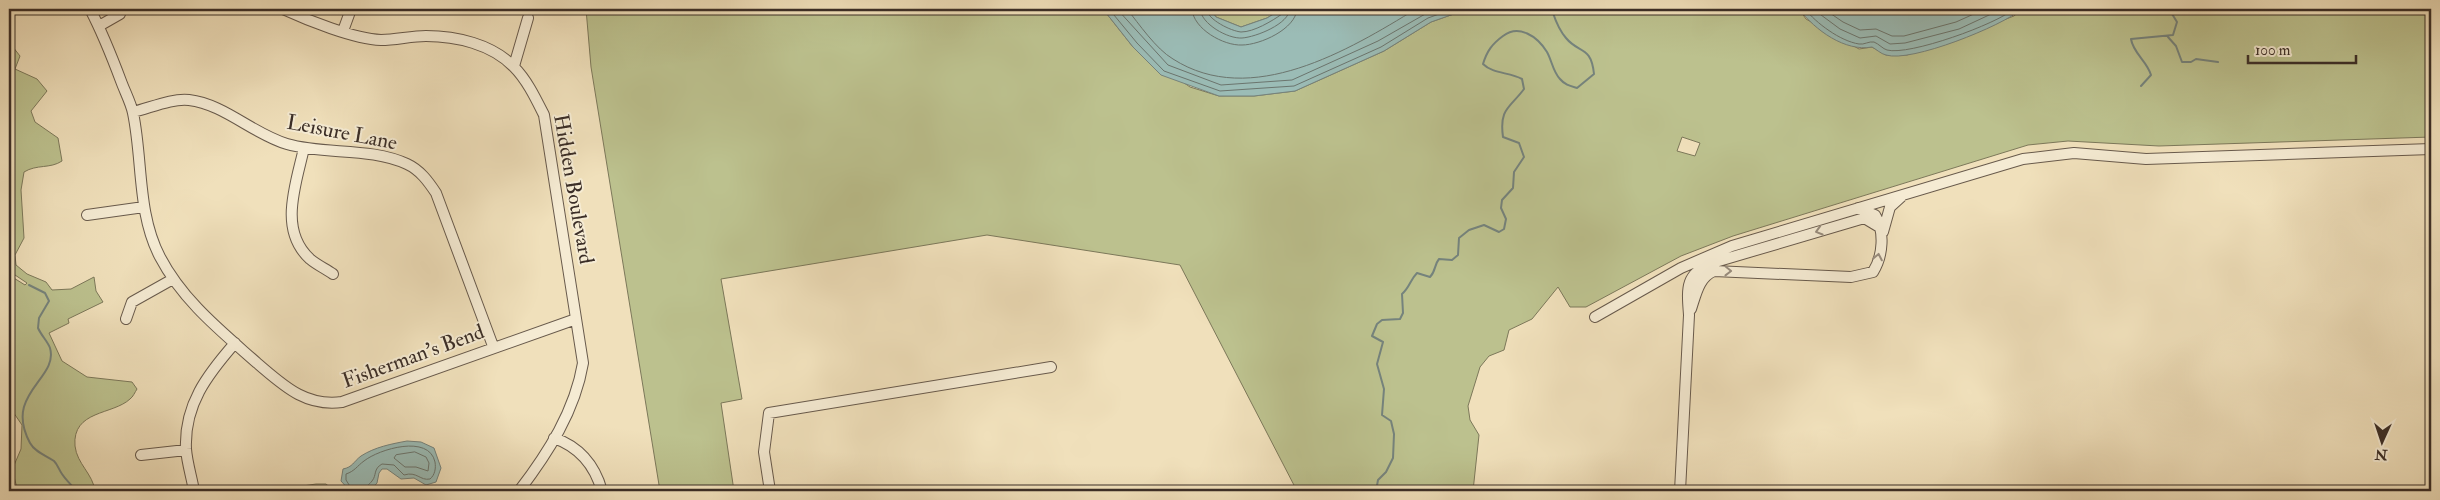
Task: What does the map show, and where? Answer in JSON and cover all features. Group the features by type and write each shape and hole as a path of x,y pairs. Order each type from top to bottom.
{"street":[{"name":"Fisherman's Bend","path":"90,9 99,26 133,112 144,207 160,256 173,280 204,316 285,387 301,397 331,404 356,399 493,346 576,318"},
{"name":"Hidden Boulevard","path":"283,9 360,36 380,40 426,36 452,37 494,53 514,66 534,95 544,115 583,363 580,380 568,415 519,491"},
{"path":"343,31 351,9"},
{"path":"99,26 120,14"},
{"path":"514,66 528,18"},
{"name":"Leisure Lane","path":"133,112 188,100 211,105 240,122 284,143 304,148 384,156 408,164 423,174 436,193 493,346"},
{"path":"304,148 292,200 292,227 298,243 310,259 333,274"},
{"path":"1595,317 1681,268 1732,246 2023,160 2059,154 2154,159 2431,150"},
{"path":"1689,315 1699,286 1706,274 1714,271 1864,276 1873,272 1877,266 1881,233 1890,207 1904,195"},
{"path":"87,215 144,207"},
{"path":"1858,208 1875,214 1881,233"},
{"path":"1680,491 1689,282 1702,267 1861,219 1866,219 1881,233"},
{"path":"126,319 132,302 173,280"},
{"path":"194,491 186,450 187,428 193,401 204,380 235,343"},
{"path":"770,491 764,452 770,413 1051,367"},
{"path":"554,438 566,442 587,461 594,469 602,491"},
{"path":"141,455 186,450"}],"green space":[{"path":"586,9 1103,9 1133,47 1190,87 1219,96 1254,96 1295,91 1384,51 1431,22 1468,9 1799,9 1806,19 1859,49 1872,47 1886,55 1907,55 2014,16 2022,9 2431,9 2431,137 2159,146 2068,141 2028,145 1733,236 1681,256 1586,307 1570,307 1558,287 1532,319 1509,330 1504,350 1489,356 1480,367 1468,406 1470,420 1479,435 1473,491 1294,491 1296,489 1180,265 987,235 721,279 742,399 721,403 734,491 660,491 591,67","holes":["1682,137 1700,143 1695,156 1677,151"]},
{"path":"1210,9 1282,9 1267,18 1241,27 1216,17"},
{"path":"9,42 20,56 15,69 37,79 47,91 31,111 35,122 58,138 62,161 24,172 21,190 24,238 15,255 16,265 27,274 46,282 52,290 71,289 94,277 96,291 103,302 68,319 69,323 49,333 62,361 87,377 132,382 137,389 131,398 123,404 87,420 80,426 76,434 76,452 94,485 95,491 18,491 12,470 21,449 22,425 9,406 9,275 25,285 27,283 9,271"},
{"path":"326,484 332,491 285,491 290,488"}],"water":[{"path":"1103,9 1210,9 1216,17 1241,27 1267,18 1282,9 1468,9 1431,22 1384,51 1295,91 1254,96 1219,96 1161,75 1133,47"},
{"path":"1799,9 2022,9 1996,24 1956,41 1915,54 1898,56 1884,54 1872,47 1862,48 1841,43 1822,32"},
{"path":"407,441 421,442 434,448 441,468 436,482 426,485 414,478 401,479 387,469 382,469 377,483 370,491 350,491 341,481 343,469 351,466 361,456 377,448"}],"waterway":[{"path":"1376,491 1378,480 1386,472 1393,458 1394,434 1391,421 1382,415 1384,389 1377,364 1383,342 1372,336 1377,324 1382,320 1400,319 1403,313 1402,294 1417,273 1430,277 1439,259 1452,260 1458,255 1459,238 1469,230 1484,225 1499,232 1504,229 1506,219 1501,208 1502,200 1513,188 1514,172 1524,157 1519,143 1503,137 1502,127 1504,114 1524,89 1522,79 1491,70 1483,64 1488,52 1503,36 1515,31 1521,32 1533,37 1543,46 1549,55 1556,73 1566,84 1577,88 1594,74 1590,58 1564,35 1555,20 1553,9"},
{"path":"2141,86 2151,75 2134,49 2131,39 2173,35 2177,22 2169,9"},
{"path":"2168,37 2176,46 2182,62 2191,62 2196,59 2218,62"},
{"path":"29,285 45,293 49,301 39,318 38,328 48,343 51,359 47,369 27,399 23,411 23,426 32,446 54,461 77,491"}]}
